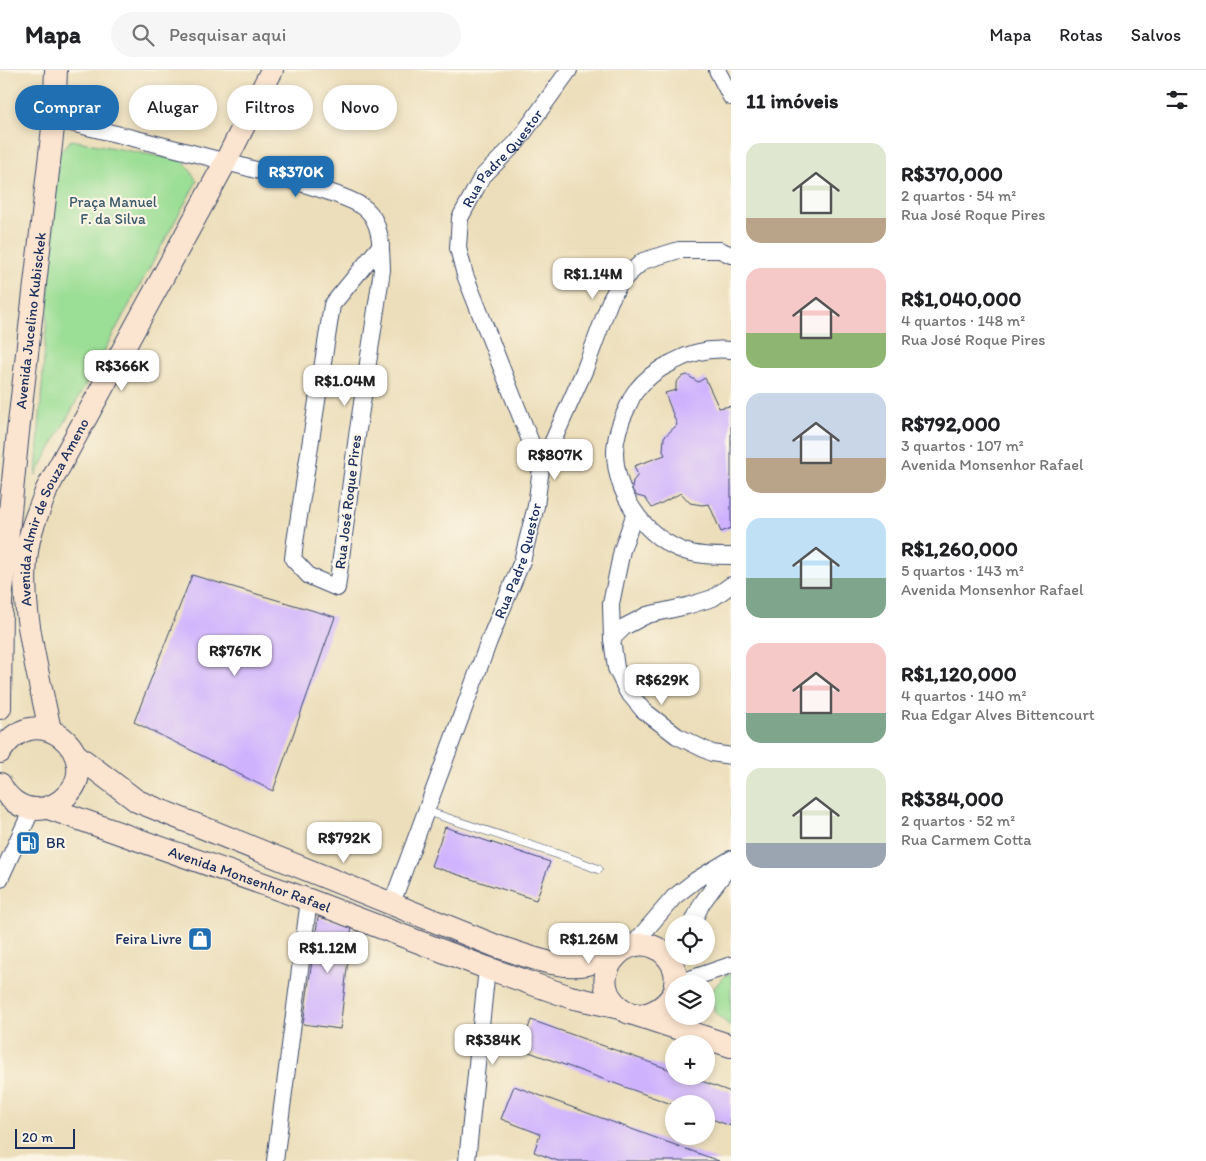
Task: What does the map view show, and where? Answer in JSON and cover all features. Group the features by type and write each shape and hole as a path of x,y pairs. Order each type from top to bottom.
{"main road":[{"name":"Avenida Jucelino Kubisckek","path":"55,85 56,70"},
{"name":"Avenida Almir de Souza Ameno","path":"50,730 26,603 26,564 31,530 47,490 226,161 272,70"},
{"name":"Avenida Jucelino Kubisckek","path":"0,708 1,600 53,130"},
{"path":"0,752 6,742 15,734 27,729 50,730"},
{"name":"Avenida Monsenhor Rafael","path":"50,730 65,739 75,754 136,801 496,946 541,961 566,964 588,964 627,948"},
{"path":"40,808 60,802 70,792 76,781 78,767 75,754"},
{"name":"Avenida Monsenhor Rafael","path":"0,784 8,797 19,805 40,808 310,900 487,968 570,997 628,1011 731,1045"},
{"path":"665,1005 660,1010 648,1014 628,1011 612,1000 607,990 607,968 613,958 627,948 644,944 655,947 665,954 675,972"},
{"path":"708,1025 731,1045"}],"street":[{"name":"Rua Padre Questor","path":"392,903 489,640 522,561 536,506 541,468 465,275 458,248 460,218 482,177 516,142 569,70"},
{"path":"717,70 731,97"},
{"path":"725,70 731,76"},
{"name":"Rua José Roque Pires","path":"99,130 226,161 321,189 366,209 376,225 381,245 382,270 337,588 309,576 293,558 295,542 332,305 381,245"},
{"path":"541,468 585,369 610,301 621,281 643,261 680,250 720,250 731,255"},
{"path":"727,347 686,355 657,370 635,393 620,421 615,453 620,484 635,513 654,534 679,549 706,556 731,556"},
{"path":"635,513 622,550 610,604 616,668 626,691 643,710 677,736 712,752 731,756"},
{"path":"612,638 624,627 647,615 713,598 731,585"},
{"path":"0,879 40,808"},
{"path":"627,948 674,897 696,880 731,859"},
{"path":"696,915 702,903 731,864"},
{"path":"275,1161 310,900"},
{"path":"675,972 705,975 731,965"},
{"path":"467,1161 487,968"}],"lane":[{"path":"426,811 598,869"}],"green space":[{"name":"Praça Manuel F. da Silva","path":"71,140 184,161 197,181 36,475 58,155"},
{"path":"731,974 731,1027 715,1013 715,987 724,976"}],"building":[{"path":"687,375 698,382 705,378 719,408 731,406 731,528 721,532 709,504 690,503 681,493 652,508 645,498 637,496 632,490 633,481 638,475 634,466 665,455 663,451 664,437 677,425 665,393 676,390 676,383 681,377"},
{"path":"192,575 335,617 273,791 134,722"},
{"path":"445,827 550,862 536,900 431,866"},
{"path":"318,917 352,925 340,1029 303,1024"},
{"path":"531,1020 665,1068 665,1085 712,1085 731,1092 731,1126 715,1120 715,1095 665,1095 665,1102 521,1049"},
{"path":"514,1086 665,1141 665,1145 675,1145 719,1161 558,1161 534,1152 540,1134 501,1119"}],"place":[{"name":"BR","path":"28,843"},
{"name":"Feira Livre","path":"200,939"}]}
